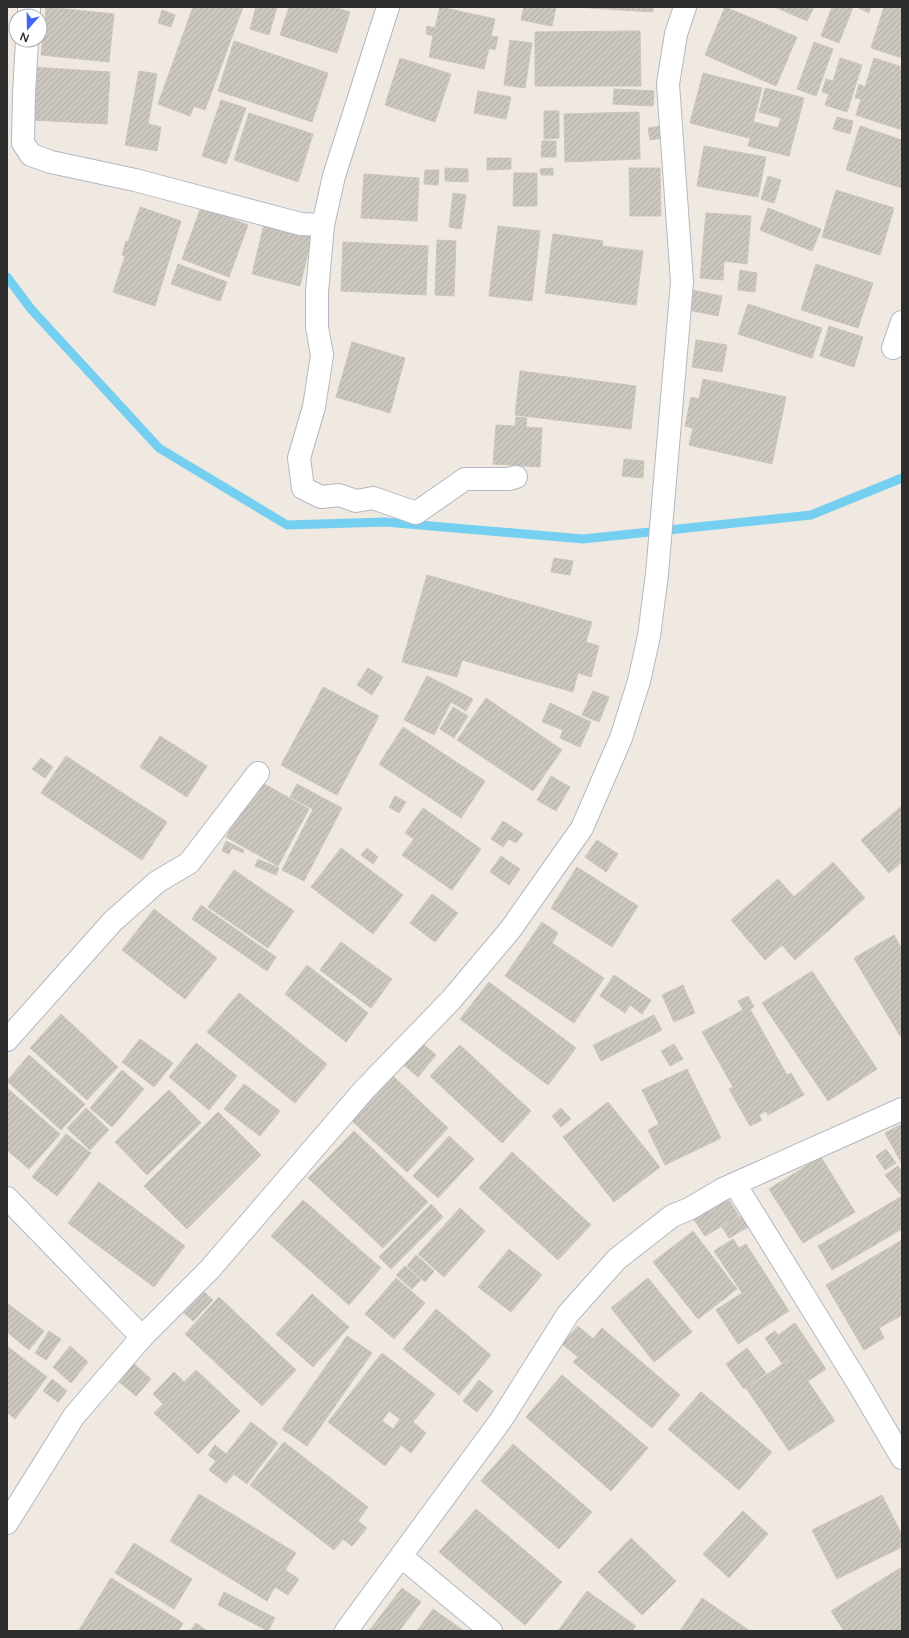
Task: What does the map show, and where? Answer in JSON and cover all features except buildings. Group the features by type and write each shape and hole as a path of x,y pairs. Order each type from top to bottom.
{"street":[{"path":"388,7 334,176 323,225 317,292 317,327 322,355 314,407 299,458 304,488 321,497 340,495 356,501 373,498 416,513 465,479 508,479 516,477"},
{"path":"7,1522 74,1416 142,1337 210,1269 364,1090 451,1000 510,930 582,828 621,738 639,682 649,636 657,574 682,282 668,84 676,34 686,7"},
{"path":"27,48 23,143 31,156 51,162 135,180 301,224 323,225"},
{"path":"893,348 902,322"},
{"path":"7,1040 113,921 158,882 189,863 258,774"},
{"path":"346,1631 402,1557 501,1420 568,1314 617,1259 672,1216 689,1209 723,1189 902,1109"},
{"path":"735,1184 858,1383 902,1458"},
{"path":"7,1198 142,1337"},
{"path":"402,1557 491,1631"}],"waterway":[{"path":"7,277 31,309 159,448 287,525 385,522 583,539 811,515 902,478"}]}
